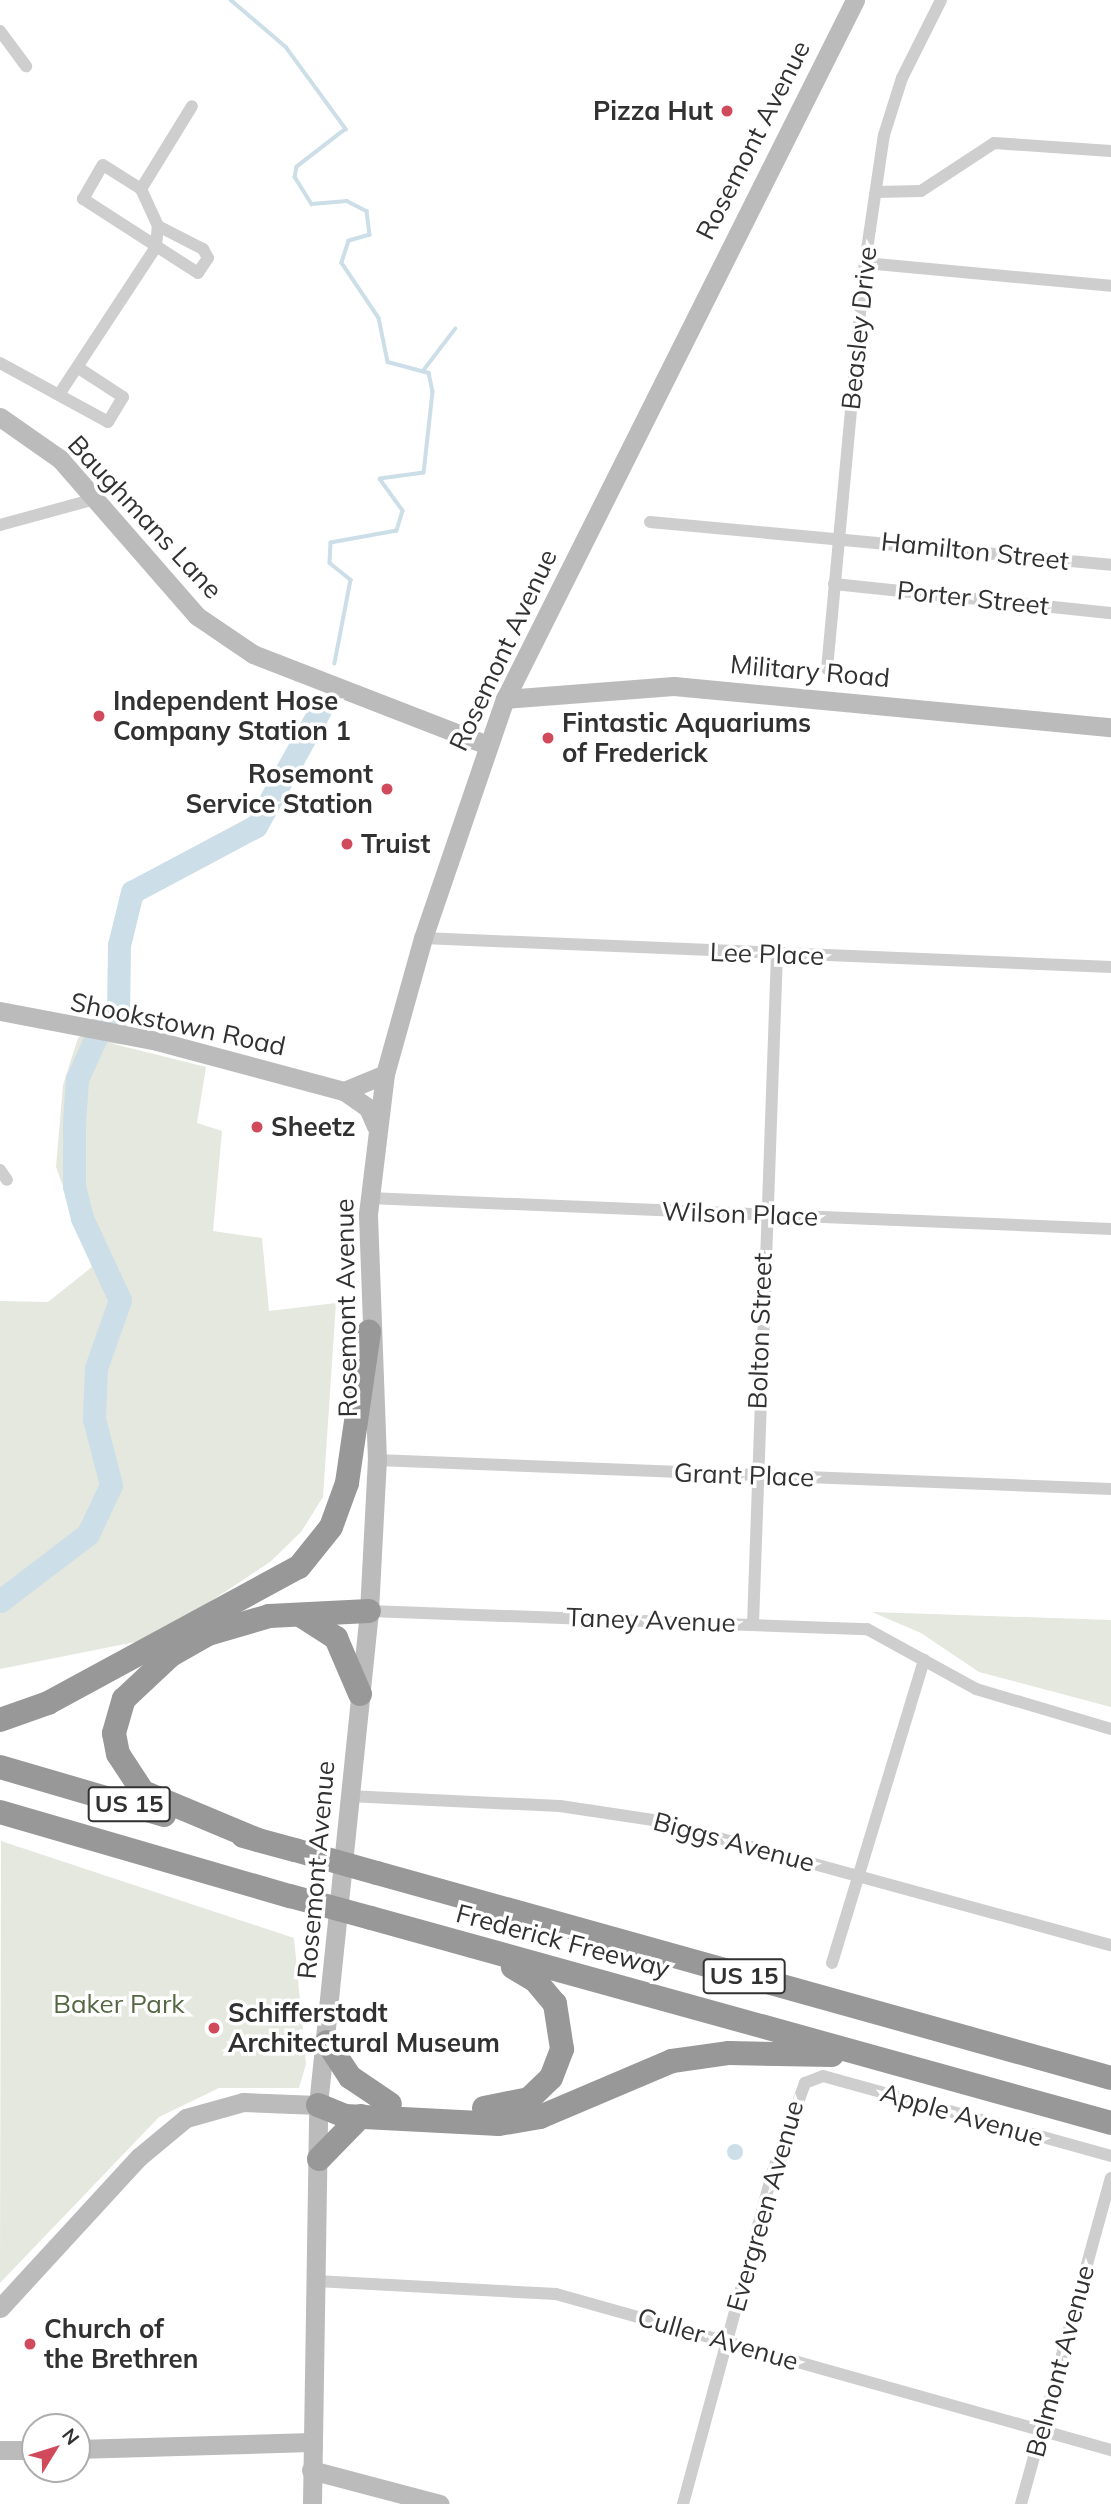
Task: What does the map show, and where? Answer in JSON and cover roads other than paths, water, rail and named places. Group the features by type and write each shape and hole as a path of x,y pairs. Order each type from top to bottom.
{"highway":[{"path":"0,1720 48,1703 215,1616 299,1567 331,1527 347,1483 369,1332"},
{"path":"215,1616 313,1599 369,1611"},
{"path":"258,1840 143,1792 127,1774 114,1733 124,1699 171,1655 218,1631 296,1613 369,1611"},
{"path":"296,1613 336,1639 360,1694"},
{"name":"Frederick Freeway","path":"0,1767 1111,2078"},
{"name":"Frederick Freeway","path":"0,1812 474,1949 1111,2123"},
{"path":"318,2105 390,2104 496,2109 529,2099 551,2078 562,2049 555,2004 536,1980 474,1949"},
{"path":"327,2042 350,2077 390,2104"},
{"path":"318,2105 361,2116 522,2122 672,2061 729,2053 861,2053"},
{"path":"318,2159 361,2116"}],"main road":[{"name":"Rosemont Avenue","path":"312,2504 318,2105 327,2042 348,1796 369,1611 377,1460 369,1332 369,1198 376,1126 386,1074 423,938 485,744 505,699 855,0"},
{"name":"Baughmans Lane","path":"0,417 60,459 88,500 197,616 253,654 485,744"},
{"name":"Military Road","path":"505,699 674,686 1111,727"},
{"name":"Shookstown Road","path":"0,1011 119,1035 344,1091 368,1108 376,1126"},
{"path":"344,1091 386,1074"},
{"path":"0,2308 139,2157 186,2118 233,2103 318,2105"},
{"path":"91,2449 311,2442"},
{"path":"0,2451 21,2450"},
{"path":"311,2470 440,2504"}],"street":[{"name":"Beasley Drive","path":"827,668 865,263 887,118 941,0"},
{"path":"0,31 26,66"},
{"path":"141,189 192,106"},
{"path":"876,192 921,191 994,143 1111,151"},
{"path":"60,393 80,369 156,247 158,226 141,189 103,165 83,198 156,247 198,273 208,257 158,226"},
{"path":"865,263 1111,285"},
{"path":"1,365 60,393 108,422 123,397 80,369"},
{"path":"0,525 88,500"},
{"name":"Hamilton Street","path":"650,522 839,537 1111,565"},
{"name":"Porter Street","path":"834,584 1111,613"},
{"name":"Lee Place","path":"423,938 1111,967"},
{"name":"Bolton Street","path":"753,1624 754,1476 777,955"},
{"name":"Wilson Place","path":"369,1198 1111,1229"},
{"name":"Grant Place","path":"377,1460 1111,1489"},
{"name":"Taney Avenue","path":"369,1611 867,1629 998,1698 1111,1729"},
{"path":"832,1963 924,1660"},
{"name":"Biggs Avenue","path":"348,1796 600,1811 857,1874 1111,1945"},
{"name":"Apple Avenue","path":"813,2078 1111,2157"},
{"name":"Evergreen Avenue","path":"683,2504 726,2340 797,2091 813,2078"},
{"name":"Belmont Avenue","path":"1021,2504 1111,2178"},
{"name":"Culler Avenue","path":"316,2281 556,2294 1111,2450"}],"waterway":[{"path":"231,0 286,47 346,129 297,167 295,177 312,204 347,201 367,211 370,235 349,241 342,263 379,318 388,362 429,373 433,392 424,473 380,479 403,511 397,531 331,543 330,563 351,580 335,663"},
{"path":"423,371 455,329"},
{"path":"0,1601 88,1534 111,1485 94,1419 96,1368 120,1300 82,1218 74,1186 74,1124 77,1079 103,1022 118,1016 119,945 132,892 256,826 320,710"}],"place":[{"name":"Pizza Hut","path":"727,111"},
{"name":"Independent Hose Company Station 1","path":"99,716"},
{"name":"Fintastic Aquariums of Frederick","path":"548,738"},
{"name":"Rosemont Service Station","path":"387,789"},
{"name":"Truist","path":"347,844"},
{"name":"Sheetz","path":"257,1127"},
{"name":"Schifferstadt Architectural Museum","path":"214,2028"},
{"name":"Church of the Brethren","path":"30,2344"}],"park label":[{"name":"Baker Park","path":"119,2004"}]}
